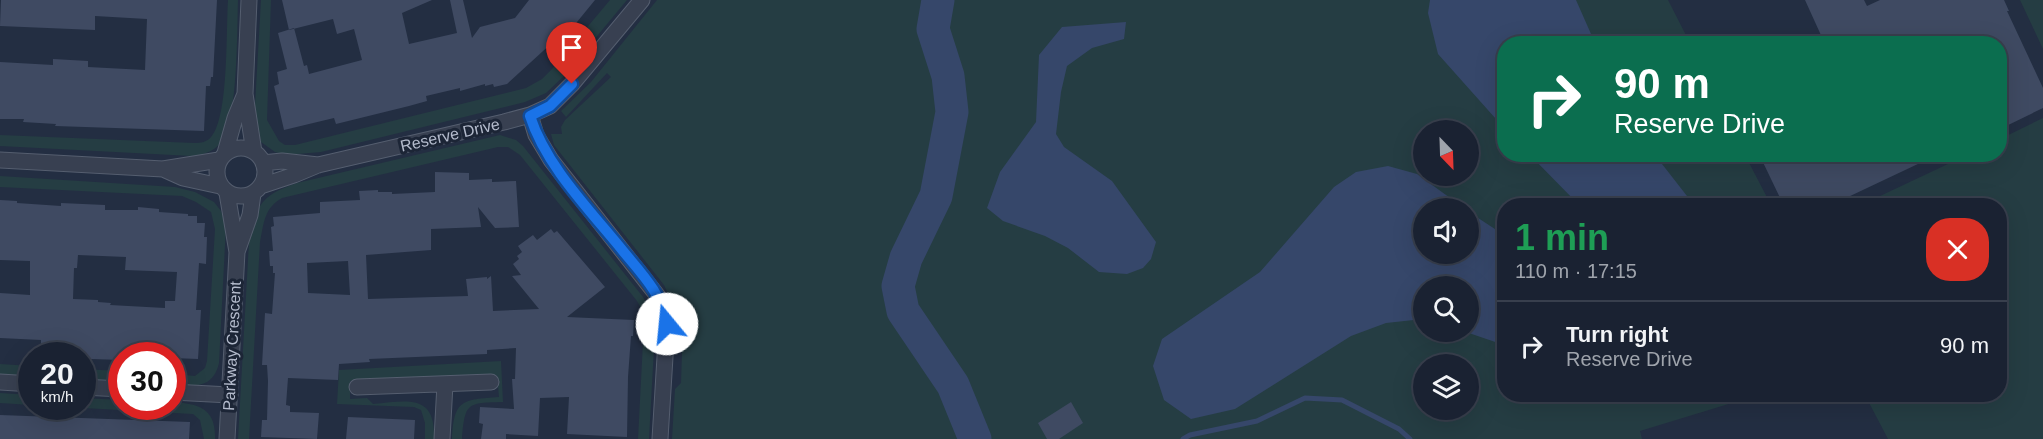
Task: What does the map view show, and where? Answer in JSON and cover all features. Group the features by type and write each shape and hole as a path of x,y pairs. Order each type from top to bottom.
{"street":[{"path":"163,169 240,197 257,190 265,178 245,94 249,0"},
{"name":"Reserve Drive","path":"257,190 318,165 530,116 550,106 572,84 642,0"},
{"path":"224,190 216,173 245,94"},
{"path":"530,116 543,148 652,287 664,310 667,324 660,439"},
{"path":"0,160 163,169 222,157 239,148 259,157"},
{"name":"Reserve Drive","path":"259,157 318,165"},
{"name":"Parkway Crescent","path":"224,190 237,252 227,439"},
{"name":"Parkway Crescent","path":"237,252 257,190"},
{"path":"0,382 18,383"},
{"path":"357,387 491,382"},
{"path":"442,439 445,384"},
{"path":"186,393 230,395"}],"green space":[{"path":"228,0 238,0 234,93 228,127 223,139 214,149 192,156 0,146 0,135 194,143 208,140 217,127 224,93"},
{"path":"261,0 271,0 267,120 279,141 285,145 295,145 526,88 542,79 552,69 610,0 627,0 564,76 546,93 525,102 321,152 286,155 275,152 261,142 254,123"},
{"path":"657,0 1668,0 1686,36 1497,36 1497,162 1749,162 1767,198 1497,198 1497,402 1735,402 1640,431 1642,439 672,439 675,389 681,383 682,352 676,343 676,311 664,285 554,145 551,134 562,134 561,127 565,120 611,77 607,73 566,117 561,111 591,82"},
{"path":"2020,0 2043,0 2043,49"},
{"path":"2043,118 2043,439 1888,439 1869,402 2007,402 2007,198 1876,198 1952,162 2007,162 2007,136"},
{"path":"500,135 516,140 523,146 643,297 652,312 655,330 649,439 638,439 644,322 642,310 520,155 508,147 498,147 282,198 272,206 264,222 260,242 249,439 238,439 249,242 262,203 275,192 297,183"},
{"path":"0,176 175,187 195,192 214,202 221,211 226,225 219,363 212,378 202,384 186,386 186,375 195,376 205,368 207,361 215,229 211,212 182,196 0,187"},
{"path":"501,361 503,402 475,404 470,407 465,418 462,439 452,439 458,409 468,401 499,397 497,375 350,381 350,399 367,398 373,404 408,402 425,407 433,424 434,439 425,439 425,423 421,410 414,407 337,404 339,370"},
{"path":"0,364 18,365 18,378 0,377"},
{"path":"96,370 108,370 108,382 96,382"},
{"path":"0,393 18,394 18,404 0,403"},
{"path":"96,399 108,399 108,409 96,409"},
{"path":"186,403 198,406 209,414 213,420 215,439 204,439 200,420 193,414 186,414"}],"water":[{"path":"1430,0 1576,0 1592,36 1497,36 1497,120 1438,54 1428,13"},
{"path":"1126,22 1124,39 1092,48 1067,66 1056,134 1064,147 1112,181 1156,242 1151,259 1143,268 1127,274 1099,272 1068,248 1045,236 1003,221 987,208 1000,172 1036,122 1039,55 1062,27"},
{"path":"1537,162 1660,162 1689,198 1572,198"},
{"path":"1388,166 1413,173 1413,186 1434,186 1450,198 1413,198 1413,264 1479,264 1479,219 1497,230 1497,343 1479,336 1479,276 1413,276 1413,320 1386,323 1351,336 1235,409 1191,419 1164,400 1153,366 1162,339 1260,272 1334,187 1356,172"}],"building":[{"path":"1,0 217,0 213,77 211,77 210,86 206,86 204,131 55,126 56,124 23,122 24,119 0,119 0,62 53,65 53,59 88,61 88,67 145,70 147,19 95,16 95,30 0,26"},
{"path":"282,0 432,0 402,13 409,44 457,33 450,0 463,0 472,38 480,27 515,18 529,0 595,0 559,44 554,41 507,84 494,87 493,84 485,86 485,84 460,91 460,88 426,96 427,101 336,124 334,118 284,130 274,86 279,84 277,72 287,69 278,33 289,30","holes":["333,19 337,34 354,29 362,60 309,74 307,65 304,66 294,29"]},
{"path":"1805,0 1864,0 1867,6 1880,0 2004,0 2043,88 2043,108 2007,126 2007,36 1821,36"},
{"path":"1763,162 1922,162 1846,198 1780,198"},
{"path":"435,172 469,173 469,180 516,181 519,227 495,228 478,207 481,227 431,229 431,250 366,255 368,299 468,296 466,279 487,277 487,279 491,276 493,311 539,309 512,276 521,275 513,264 522,252 518,246 533,235 537,240 551,229 554,233 557,231 605,287 567,317 634,320 628,377 627,437 567,434 569,397 540,398 538,436 506,434 506,439 481,439 483,424 479,423 480,407 514,409 512,379 515,379 516,348 487,350 487,354 369,359 370,362 339,364 338,380 288,378 286,405 290,406 290,412 319,413 317,439 261,437 262,420 267,420 267,365 262,365 265,313 272,314 275,273 273,273 273,266 270,266 269,251 273,251 271,227 274,226 273,217 320,213 320,202 360,200 359,191 378,190 378,192 392,192 392,194 435,192","holes":["348,261 350,295 308,293 307,263"]},
{"path":"0,200 61,206 61,203 105,205 105,210 138,210 138,207 197,216 197,223 205,223 204,237 207,237 206,264 199,263 196,310 201,310 198,359 186,359 186,342 108,342 108,360 96,359 96,342 41,342 41,340 0,338 0,293 30,295 30,261 0,260","holes":["78,255 126,257 125,270 177,272 175,301 165,301 165,308 110,305 111,303 98,302 98,300 73,299 74,268 77,268"]},
{"path":"1071,402 1083,423 1059,439 1047,439 1038,423"},
{"path":"0,415 18,416 18,420 96,419 190,422 189,439 0,439"},
{"path":"348,417 415,420 414,439 346,439"}],"waterway":[{"path":"938,0 933,29 948,76 952,112 936,196 906,258 898,286 903,311 953,385 975,439"},
{"path":"1183,439 1190,435 1257,421 1305,398 1342,400 1399,429 1410,439"}],"route":[{"path":"572,84 550,106 530,116 536,135 559,171 652,287 660,299 667,324"}]}
